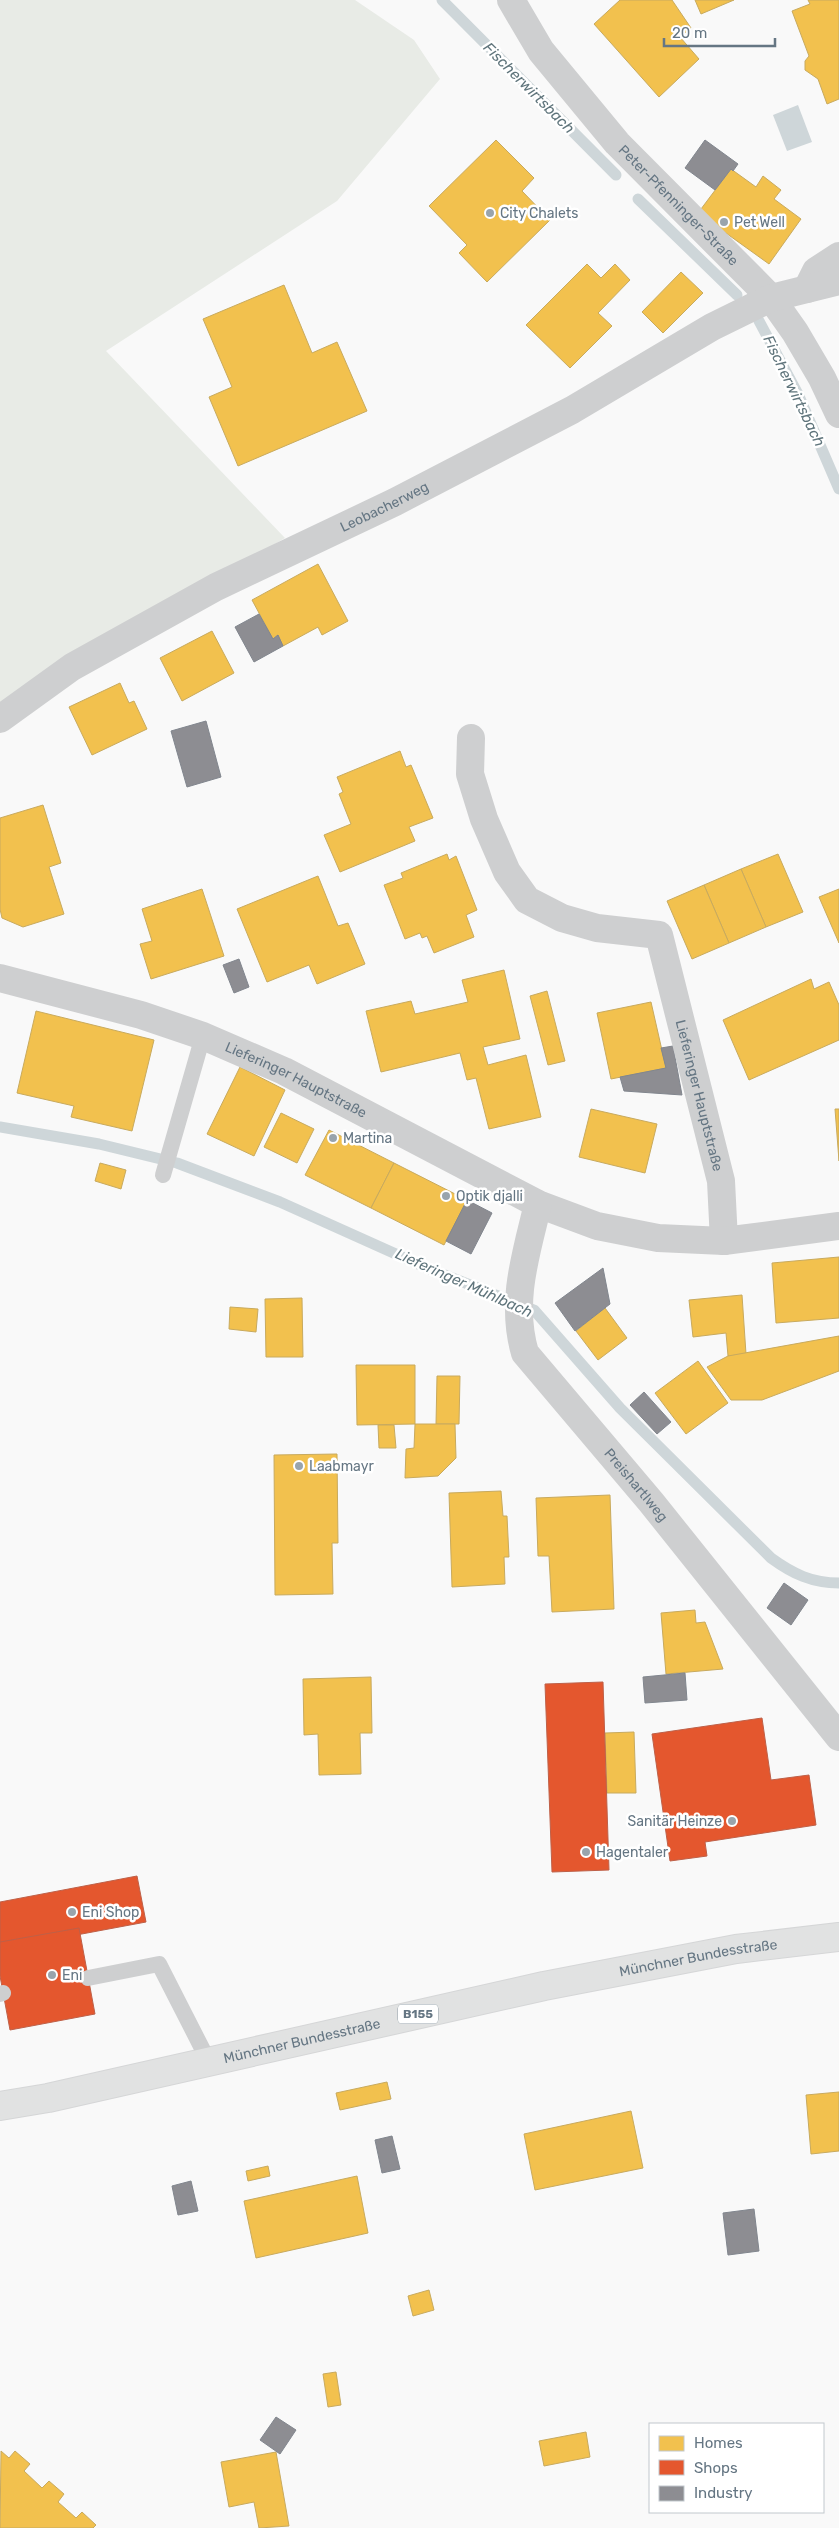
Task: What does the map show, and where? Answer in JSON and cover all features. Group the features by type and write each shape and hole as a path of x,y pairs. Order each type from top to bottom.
{"main road":[{"name":"Münchner Bundesstraße","path":"0,2106 209,2062 316,2036 544,1986 736,1949 839,1937"}],"street":[{"name":"Peter-Pfenninger-Straße","path":"511,0 542,51 617,143 771,298 795,332 822,378 839,414"},
{"path":"807,289 816,271 839,256"},
{"name":"Leobacherweg","path":"0,720 72,668 216,587 431,484 572,410 712,327 771,298 839,281"},
{"name":"Lieferinger Hauptstraße","path":"471,738 470,774 484,819 507,872 527,900 562,918 597,928 659,935 721,1181 724,1241"},
{"name":"Lieferinger Hauptstraße","path":"0,978 141,1015 203,1036 284,1071 538,1204 597,1226 658,1238 724,1241 839,1226"},
{"name":"Preishartlweg","path":"538,1204 519,1284 518,1322 525,1353 651,1502 839,1737"}],"lane":[{"path":"163,1176 203,1036"},
{"path":"88,1978 158,1964 209,2062"}],"shaded area":[{"path":"0,0 355,0 414,40 440,79 337,201 106,351 285,538 0,705"},
{"path":"798,105 812,142 787,151 773,115"}],"building: Homes":[{"path":"620,0 672,0 691,28 680,37 699,59 659,97 594,24"},
{"path":"695,0 734,0 701,14"},
{"path":"808,0 839,0 839,99 827,104 818,79 805,70 805,61 809,56 792,11 810,4"},
{"name":"City Chalets","path":"496,140 534,178 522,191 550,220 487,282 459,253 467,245 429,206"},
{"path":"731,169 756,187 763,176 781,190 774,199 801,219 769,264 698,213"},
{"path":"587,264 601,278 615,264 630,280 598,313 612,326 570,368 526,325"},
{"path":"681,272 703,293 663,333 642,312"},
{"path":"284,285 312,353 337,342 367,411 238,466 209,397 232,387 203,319"},
{"path":"318,564 348,621 322,635 318,627 283,646 278,635 273,639 252,600"},
{"path":"212,631 234,673 182,701 160,658"},
{"path":"120,683 129,703 134,701 147,729 92,755 69,707"},
{"path":"400,751 406,767 411,765 433,818 409,827 415,841 340,872 324,835 351,824 339,794 343,792 337,777"},
{"path":"43,805 61,863 49,867 64,914 23,927 2,918 0,909 0,818"},
{"path":"447,854 449,860 456,856 477,910 466,915 474,937 434,953 427,936 422,938 420,933 405,939 384,885 403,878 401,873"},
{"path":"778,854 803,912 766,927 741,869"},
{"path":"741,869 766,927 729,943 704,885"},
{"path":"318,876 338,926 348,923 365,964 317,984 309,965 267,982 237,909"},
{"path":"704,885 729,943 692,959 667,901"},
{"path":"202,889 224,956 151,979 140,944 152,941 142,909"},
{"path":"839,889 839,943 819,897"},
{"path":"504,970 520,1039 483,1047 488,1065 526,1055 541,1117 489,1129 476,1078 467,1080 460,1053 381,1072 366,1011 411,1001 415,1014 468,1002 462,980"},
{"path":"811,979 814,989 829,982 839,1005 839,1040 749,1080 723,1020"},
{"path":"547,991 565,1061 548,1065 530,996"},
{"path":"651,1002 666,1068 611,1079 597,1013"},
{"path":"36,1011 154,1040 132,1131 71,1117 74,1106 17,1093"},
{"path":"240,1067 285,1090 254,1156 207,1134"},
{"path":"591,1109 657,1124 645,1173 579,1157"},
{"path":"835,1109 839,1109 839,1161"},
{"path":"281,1113 314,1129 297,1163 264,1147"},
{"path":"329,1130 394,1163 371,1208 305,1175"},
{"path":"100,1163 126,1170 121,1189 95,1181"},
{"path":"394,1163 467,1200 444,1245 371,1208"},
{"path":"839,1257 839,1318 776,1323 772,1263"},
{"path":"742,1295 746,1354 728,1356 726,1333 693,1337 689,1300"},
{"path":"302,1298 303,1357 266,1357 265,1299"},
{"path":"230,1307 258,1309 256,1332 229,1329"},
{"path":"605,1308 627,1338 598,1360 576,1331"},
{"path":"839,1336 839,1371 762,1400 731,1400 707,1367 728,1356"},
{"path":"698,1361 728,1403 686,1434 655,1393"},
{"path":"356,1365 415,1365 415,1424 357,1425"},
{"path":"437,1376 460,1376 459,1424 436,1424"},
{"path":"415,1424 455,1424 456,1458 438,1476 405,1478 406,1449 414,1448"},
{"path":"378,1425 394,1425 396,1448 379,1448"},
{"path":"337,1454 338,1543 332,1543 333,1594 275,1595 274,1455"},
{"path":"501,1491 503,1516 507,1516 509,1557 504,1557 505,1584 452,1587 449,1493"},
{"path":"610,1495 614,1609 552,1612 549,1556 538,1556 536,1498"},
{"path":"695,1610 696,1623 705,1622 723,1669 666,1674 661,1613"},
{"path":"371,1677 372,1733 360,1733 361,1774 319,1775 318,1734 304,1735 303,1679"},
{"path":"634,1732 636,1793 607,1793 605,1733"},
{"path":"387,2082 391,2099 340,2110 336,2093"},
{"path":"839,2092 839,2151 811,2154 806,2095"},
{"path":"631,2111 643,2168 535,2190 524,2134"},
{"path":"268,2166 270,2176 248,2181 246,2171"},
{"path":"357,2176 368,2233 256,2258 244,2201"},
{"path":"429,2290 434,2310 413,2316 408,2296"},
{"path":"336,2372 341,2405 328,2407 323,2374"},
{"path":"586,2432 590,2457 544,2466 539,2441"},
{"path":"1,2451 9,2458 15,2451 30,2464 24,2471 42,2488 49,2481 64,2494 58,2502 76,2518 82,2512 96,2525 93,2528 0,2528"},
{"path":"276,2452 289,2526 259,2528 254,2502 229,2507 221,2462"}],"building: Shops":[{"path":"603,1682 609,1870 552,1872 545,1684"},
{"path":"762,1718 771,1780 809,1775 816,1825 705,1842 707,1856 670,1861 652,1734"},
{"name":"Eni Shop","path":"137,1876 146,1922 71,1936 72,1942 0,1955 0,1902"},
{"path":"79,1928 95,2014 10,2030 0,1976 0,1942"}],"building: Industry":[{"path":"705,140 738,164 733,171 731,169 715,190 685,168"},
{"path":"259,614 273,639 278,635 283,646 254,662 235,627"},
{"path":"206,721 221,777 187,787 171,731"},
{"path":"239,959 249,987 234,993 223,965"},
{"path":"673,1046 682,1095 624,1091 620,1077 666,1068 661,1048"},
{"path":"467,1200 492,1213 471,1254 446,1241"},
{"path":"603,1268 610,1304 575,1331 555,1303"},
{"path":"644,1392 671,1422 657,1434 630,1405"},
{"path":"784,1583 808,1600 791,1625 767,1608"},
{"path":"685,1673 687,1700 645,1703 643,1677"},
{"path":"392,2136 400,2169 382,2173 375,2140"},
{"path":"191,2181 198,2211 178,2215 172,2186"},
{"path":"754,2209 759,2251 728,2255 723,2213"},
{"path":"276,2417 296,2430 280,2454 260,2440"}],"waterway":[{"name":"Fischerwirtsbach","path":"442,0 616,175"},
{"name":"Fischerwirtsbach","path":"638,199 737,295"},
{"name":"Fischerwirtsbach","path":"759,321 798,394 839,489"},
{"name":"Lieferinger Mühlbach","path":"0,1127 99,1144 177,1163 280,1202 427,1268 534,1310 620,1408 771,1558 787,1569 811,1579 839,1583"}],"place":[{"name":"City Chalets","path":"490,213"},
{"name":"Pet Well","path":"724,222"},
{"name":"Martina","path":"333,1138"},
{"name":"Optik djalli","path":"446,1196"},
{"name":"Laabmayr","path":"299,1466"},
{"name":"Sanitär Heinze","path":"732,1821"},
{"name":"Hagentaler","path":"586,1852"},
{"name":"Eni Shop","path":"72,1912"},
{"name":"Eni","path":"52,1975"}]}
